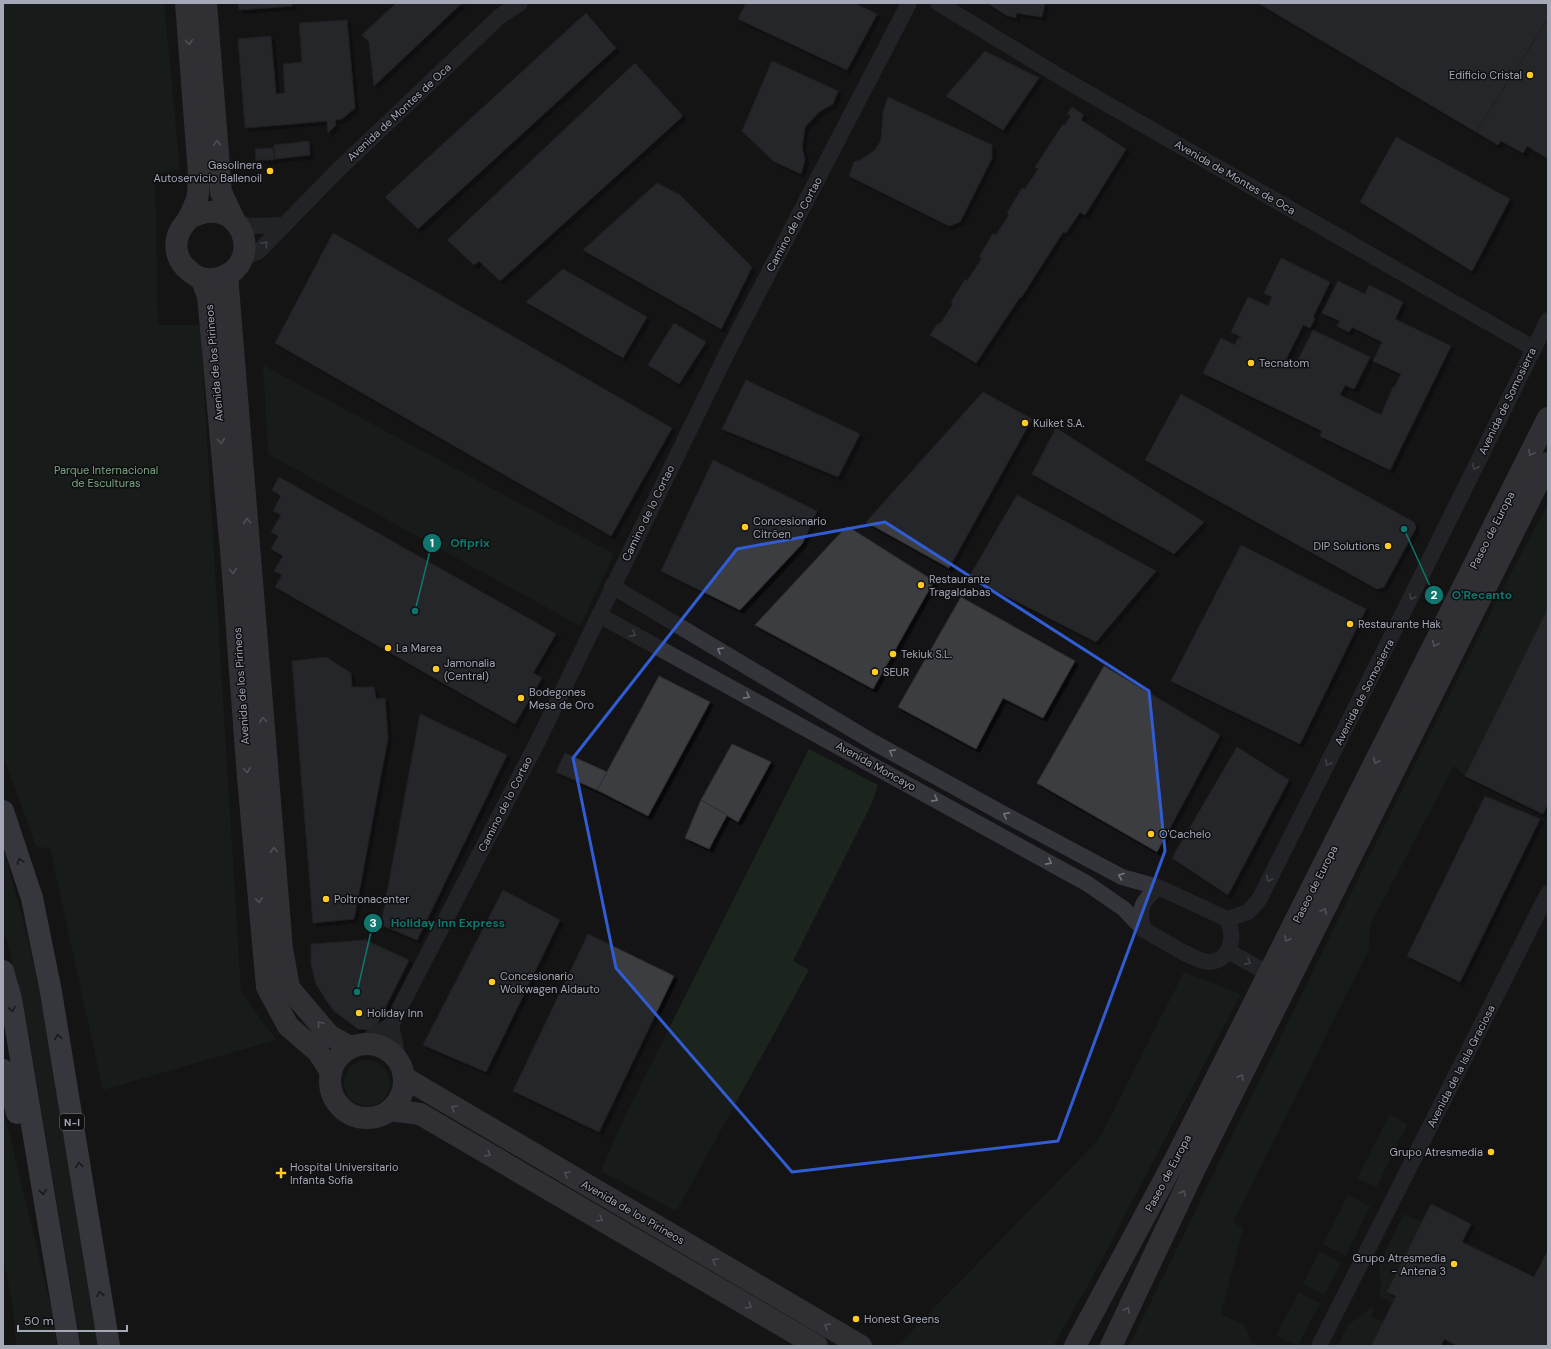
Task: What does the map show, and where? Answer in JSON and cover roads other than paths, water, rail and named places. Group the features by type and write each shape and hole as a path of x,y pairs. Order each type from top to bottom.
{"highway":[{"name":"N-I","path":"3,811 32,898 51,992 109,1346"},
{"path":"3,971 11,999 69,1346"},
{"path":"3,1070 10,1087 24,1137 39,1166"}],"main road":[{"path":"186,3 199,175 197,197 188,219 180,229 177,240 177,253 182,264 190,273 201,278 214,279 227,275 236,268 242,258 244,238 221,192 206,3"},
{"path":"188,219 199,213 212,211 224,214 236,222"},
{"name":"Avenida de los Pirineos","path":"227,275 282,948 290,988 329,1035 357,1045"},
{"name":"Avenida de los Pirineos","path":"201,278 208,296 232,562 248,778 267,987 288,1026 318,1052 331,1072"},
{"name":"Paseo de Europa","path":"1075,1346 1177,1156 1548,418"},
{"name":"Paseo de Europa","path":"1110,1346 1196,1166 1548,463"},
{"path":"357,1045 380,1045 389,1049 401,1068 404,1087 400,1099 383,1115 370,1118 354,1117 346,1112 333,1096 330,1084 331,1072 336,1060 357,1045"},
{"name":"Avenida de los Pirineos","path":"401,1068 861,1346"},
{"name":"Avenida de los Pirineos","path":"390,1110 420,1114 817,1346"}],"street":[{"name":"Avenida de Montes de Oca","path":"242,258 258,252 283,225 499,17 520,3"},
{"name":"Camino de lo Cortao","path":"357,1045 391,1025 531,754 727,353 909,3"},
{"name":"Avenida de Montes de Oca","path":"938,3 1072,84 1533,348"},
{"path":"236,222 251,226 283,225"},
{"name":"Avenida de Somosierra","path":"1227,919 1248,912 1259,900 1401,618 1548,320"},
{"name":"Avenida Moncayo","path":"612,586 861,735 1098,866 1122,877 1158,887 1227,919"},
{"name":"Avenida Moncayo","path":"599,615 1088,884 1124,908 1144,930 1196,958 1209,962 1221,958 1228,951"},
{"path":"850,752 861,735"},
{"path":"1144,930 1140,916 1142,904 1158,887"},
{"name":"Avenida de la Isla Graciosa","path":"1319,1346 1548,893"},
{"path":"1227,919 1232,930 1232,940 1228,951 1269,974"},
{"path":"391,1025 401,1068"}],"place":[{"name":"Edificio Cristal","path":"1530,75"},
{"name":"Gasolinera Autoservicio Ballenoil","path":"270,171"},
{"name":"Tecnatom","path":"1251,363"},
{"name":"Kuiket S.A.","path":"1025,423"},
{"name":"Concesionario Citröen","path":"745,527"},
{"name":"O'Recanto","path":"1404,529"},
{"name":"DIP Solutions","path":"1388,546"},
{"name":"Restaurante Tragaldabas","path":"921,585"},
{"name":"Ofiprix","path":"415,611"},
{"name":"Restaurante Hak","path":"1350,624"},
{"name":"La Marea","path":"388,648"},
{"name":"Tekiuk S.L.","path":"893,654"},
{"name":"Jamonalia (Central)","path":"436,669"},
{"name":"SEUR","path":"875,672"},
{"name":"Bodegones Mesa de Oro","path":"521,698"},
{"name":"O'Cachelo","path":"1151,834"},
{"name":"Poltronacenter","path":"326,899"},
{"name":"Concesionario Wolkwagen Aldauto","path":"492,982"},
{"name":"Holiday Inn Express","path":"357,992"},
{"name":"Holiday Inn","path":"359,1013"},
{"name":"Grupo Atresmedia","path":"1491,1152"},
{"name":"Hospital Universitario Infanta Sofía","path":"281,1173"},
{"name":"Grupo Atresmedia - Antena 3","path":"1454,1264"},
{"name":"Honest Greens","path":"856,1319"}],"park label":[{"name":"Parque Internacional de Esculturas","path":"106,476"}]}
